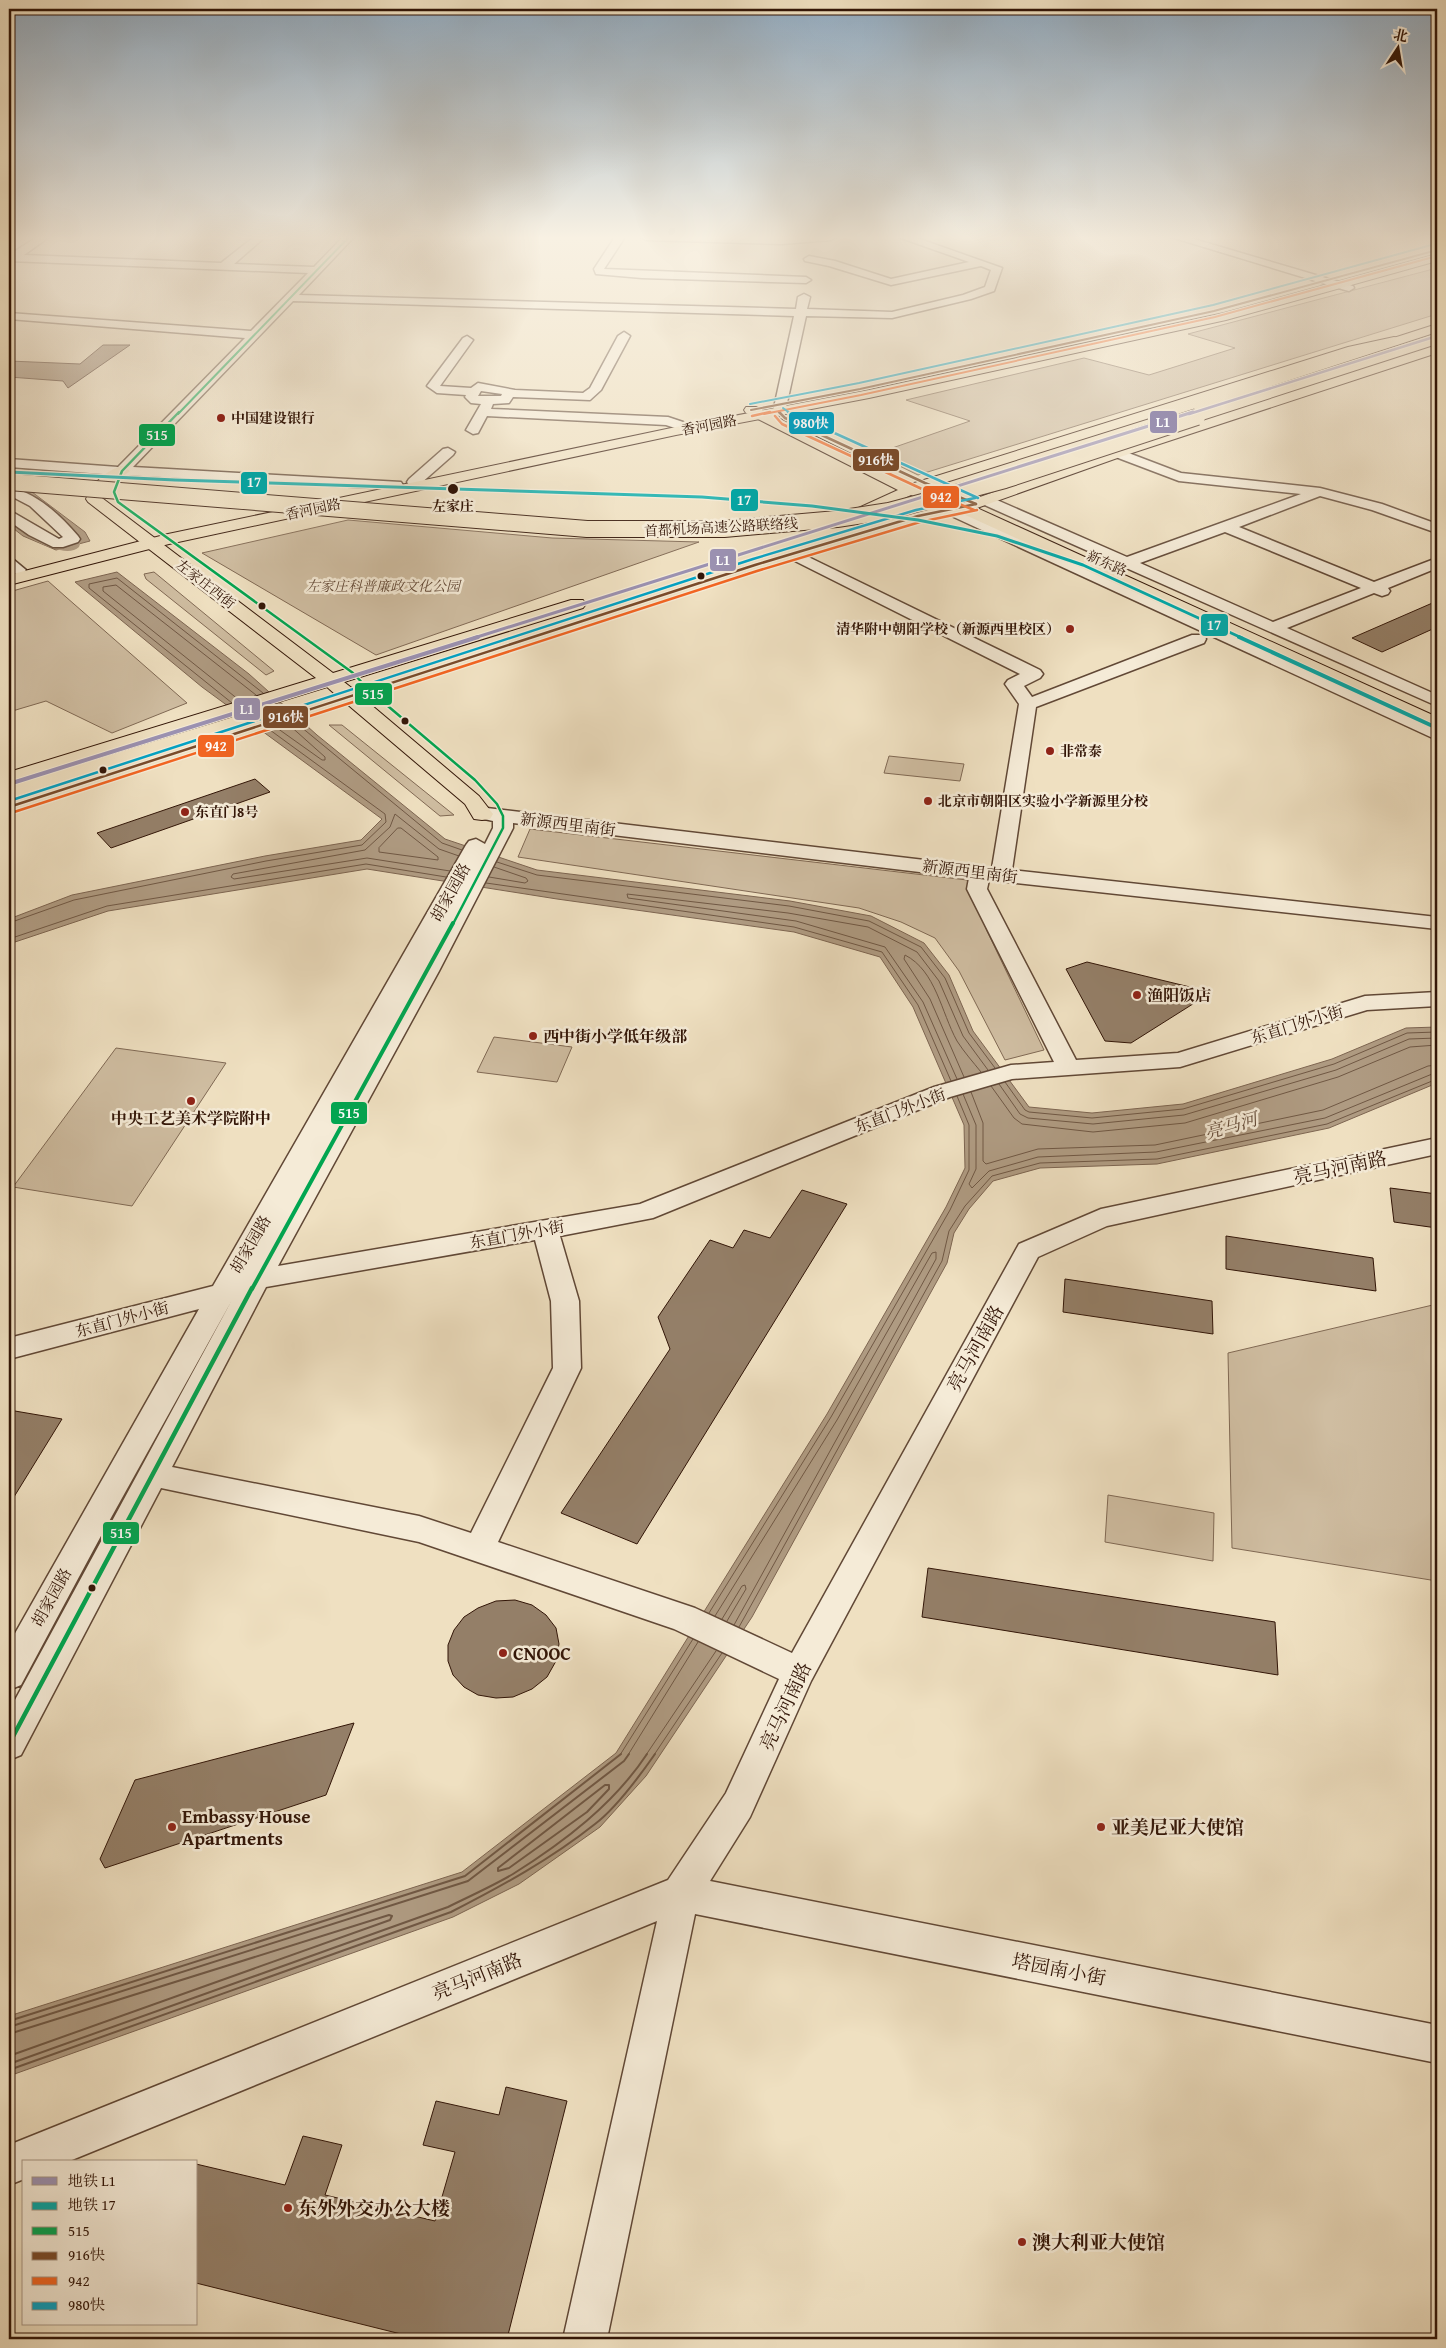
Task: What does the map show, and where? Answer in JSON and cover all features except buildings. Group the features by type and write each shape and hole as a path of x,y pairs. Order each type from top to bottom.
{"main road":[{"name":"香河园路","path":"157,539 780,408 878,392 1086,347"},
{"path":"9,778 353,673 861,514 917,486 1368,347"},
{"name":"首都机场高速公路联络线","path":"9,469 577,516 673,518 749,516 842,507 932,489 1380,347"},
{"name":"首都机场高速公路联络线","path":"9,482 568,528 634,531 721,530 819,521 886,512 972,490 1414,347"},
{"path":"9,807 792,554 918,516 969,505 1118,453 1437,349"},
{"path":"780,408 785,418 917,486"},
{"name":"香河园路","path":"21,570 396,485 678,425 756,413"},
{"path":"756,413 917,486 969,505"},
{"name":"左家庄西街","path":"122,471 98,488 94,499 157,539 353,673 369,690"},
{"name":"新东路","path":"969,505 1437,710"},
{"name":"新东路","path":"969,505 1437,724"},
{"name":"左家庄西街","path":"157,539 330,680 348,697"},
{"name":"新源西里南街","path":"369,690 475,780 497,804 494,821"},
{"path":"348,697 472,800 494,821"}],"street":[{"path":"122,471 243,347"},
{"path":"461,347 433,386 437,389 474,392"},
{"path":"509,393 505,400 475,400 471,397 478,387 497,388 510,391 509,393 586,397 595,390 618,347"},
{"path":"780,408 794,347"},
{"path":"473,430 489,400"},
{"path":"481,412 668,421 678,425"},
{"path":"414,482 448,452"},
{"path":"1118,453 1179,477 1320,492 1377,507 1437,529"},
{"path":"9,463 122,471 396,485"},
{"path":"9,492 15,492 31,501 62,527 73,539 58,544 34,532 9,514"},
{"path":"1126,563 1320,492"},
{"path":"969,505 1126,563 1437,702"},
{"path":"969,505 1437,734"},
{"path":"1226,527 1378,589 1437,569"},
{"path":"792,554 1008,663 1034,674 1014,684 1028,704 991,874 977,889 1068,1069"},
{"path":"1276,630 1437,563"},
{"path":"1028,704 1198,639"},
{"name":"新源西里南街","path":"494,821 1437,923"},
{"name":"胡家园路","path":"9,1744 257,1279 458,894 494,821"},
{"name":"胡家园路","path":"9,1675 91,1525 223,1292 458,894"},
{"name":"东直门外小街","path":"9,1348 223,1292 257,1279 644,1212 942,1092 1011,1072 1180,1060 1365,1003 1437,998"},
{"name":"亮马河南路","path":"9,2165 681,1893 738,1805 799,1672 1028,1251 1101,1218 1437,1146"},
{"path":"479,1549 567,1368 565,1301 545,1229"},
{"path":"154,1474 419,1529 684,1618 799,1672"},
{"path":"585,2339 681,1893"},
{"name":"塔园南小街","path":"681,1893 1437,2044"}],"green space":[{"path":"1230,347 1332,347 918,475 875,454 970,421 906,400 1084,358 1149,375 1235,348"},
{"name":"左家庄科普廉政文化公园","path":"348,520 552,538 699,542 376,655 202,553"},
{"path":"154,572 274,671 266,675 146,579 144,574"},
{"path":"48,581 187,703 112,733 46,701 9,712 9,592"},
{"path":"329,725 342,725 454,815 440,816"},
{"path":"889,756 964,764 960,781 884,773"},
{"path":"530,829 967,880 987,931 1044,1050 1005,1060 959,971 935,938 901,922 859,908 518,857"},
{"path":"494,1037 572,1047 557,1082 477,1072"},
{"path":"116,1048 226,1063 132,1206 13,1187"},
{"path":"1437,1304 1437,1581 1232,1548 1228,1353"},
{"path":"1108,1495 1214,1513 1213,1561 1105,1542"}],"water":[{"path":"9,486 32,492 85,532 90,541 56,550 23,536 9,525 9,514 46,539 73,539 15,492 9,491"},
{"name":"亮马河","path":"117,572 249,674 317,735 445,839 537,870 790,901 871,916 924,943 949,975 973,1031 1029,1107 1092,1113 1183,1104 1332,1059 1406,1028 1437,1027 1437,1083 1329,1128 1157,1164 1040,1168 993,1181 969,1209 954,1233 947,1263 752,1617 646,1776 600,1827 519,1884 453,1917 9,2076 9,2016 462,1872 616,1753 827,1414 946,1207 965,1168 964,1125 913,1007 880,957 794,932 557,899 367,869 108,911 9,944 9,919 72,895 265,856 361,840 382,819 202,687 75,582"}],"waterway":[{"path":"9,519 39,539 73,547 76,538 64,526"}],"metro line":[{"name":"L1","path":"9,784 1403,347"},
{"name":"17","path":"9,472 175,480 702,497 812,506 918,520 997,536 1083,565 1437,728"}],"transit line":[{"name":"515","path":"9,1744 257,1279 428,971 503,828 503,816 497,804 475,780 369,690 353,673 118,502 114,492 122,471 243,347"},
{"name":"980快","path":"750,404 859,383 1024,347"},
{"name":"916快","path":"751,410 860,389 1053,347"},
{"name":"942","path":"752,416 861,395 1081,347"},
{"name":"980快","path":"783,408 789,413 978,498"},
{"name":"916快","path":"779,412 785,418 925,483 976,504"},
{"name":"942","path":"775,416 782,424 922,489 974,510"},
{"name":"980快","path":"9,801 753,559 916,510 975,498"},
{"name":"916快","path":"9,807 755,565 918,516 976,504"},
{"name":"942","path":"11,813 757,571 920,522 977,510"}],"place":[{"name":"中国建设银行","path":"221,418"},
{"name":"左家庄","path":"453,489"},
{"name":"清华附中朝阳学校（新源西里校区）","path":"1070,629"},
{"name":"非常泰","path":"1050,751"},
{"name":"北京市朝阳区实验小学新源里分校","path":"928,801"},
{"name":"东直门8号","path":"185,812"},
{"name":"渔阳饭店","path":"1137,995"},
{"name":"西中街小学低年级部","path":"533,1036"},
{"name":"中央工艺美术学院附中","path":"191,1101"},
{"name":"CNOOC","path":"503,1653"},
{"name":"Embassy House Apartments","path":"172,1827"},
{"name":"亚美尼亚大使馆","path":"1101,1827"},
{"name":"东外外交办公大楼","path":"288,2208"},
{"name":"澳大利亚大使馆","path":"1022,2242"}]}
